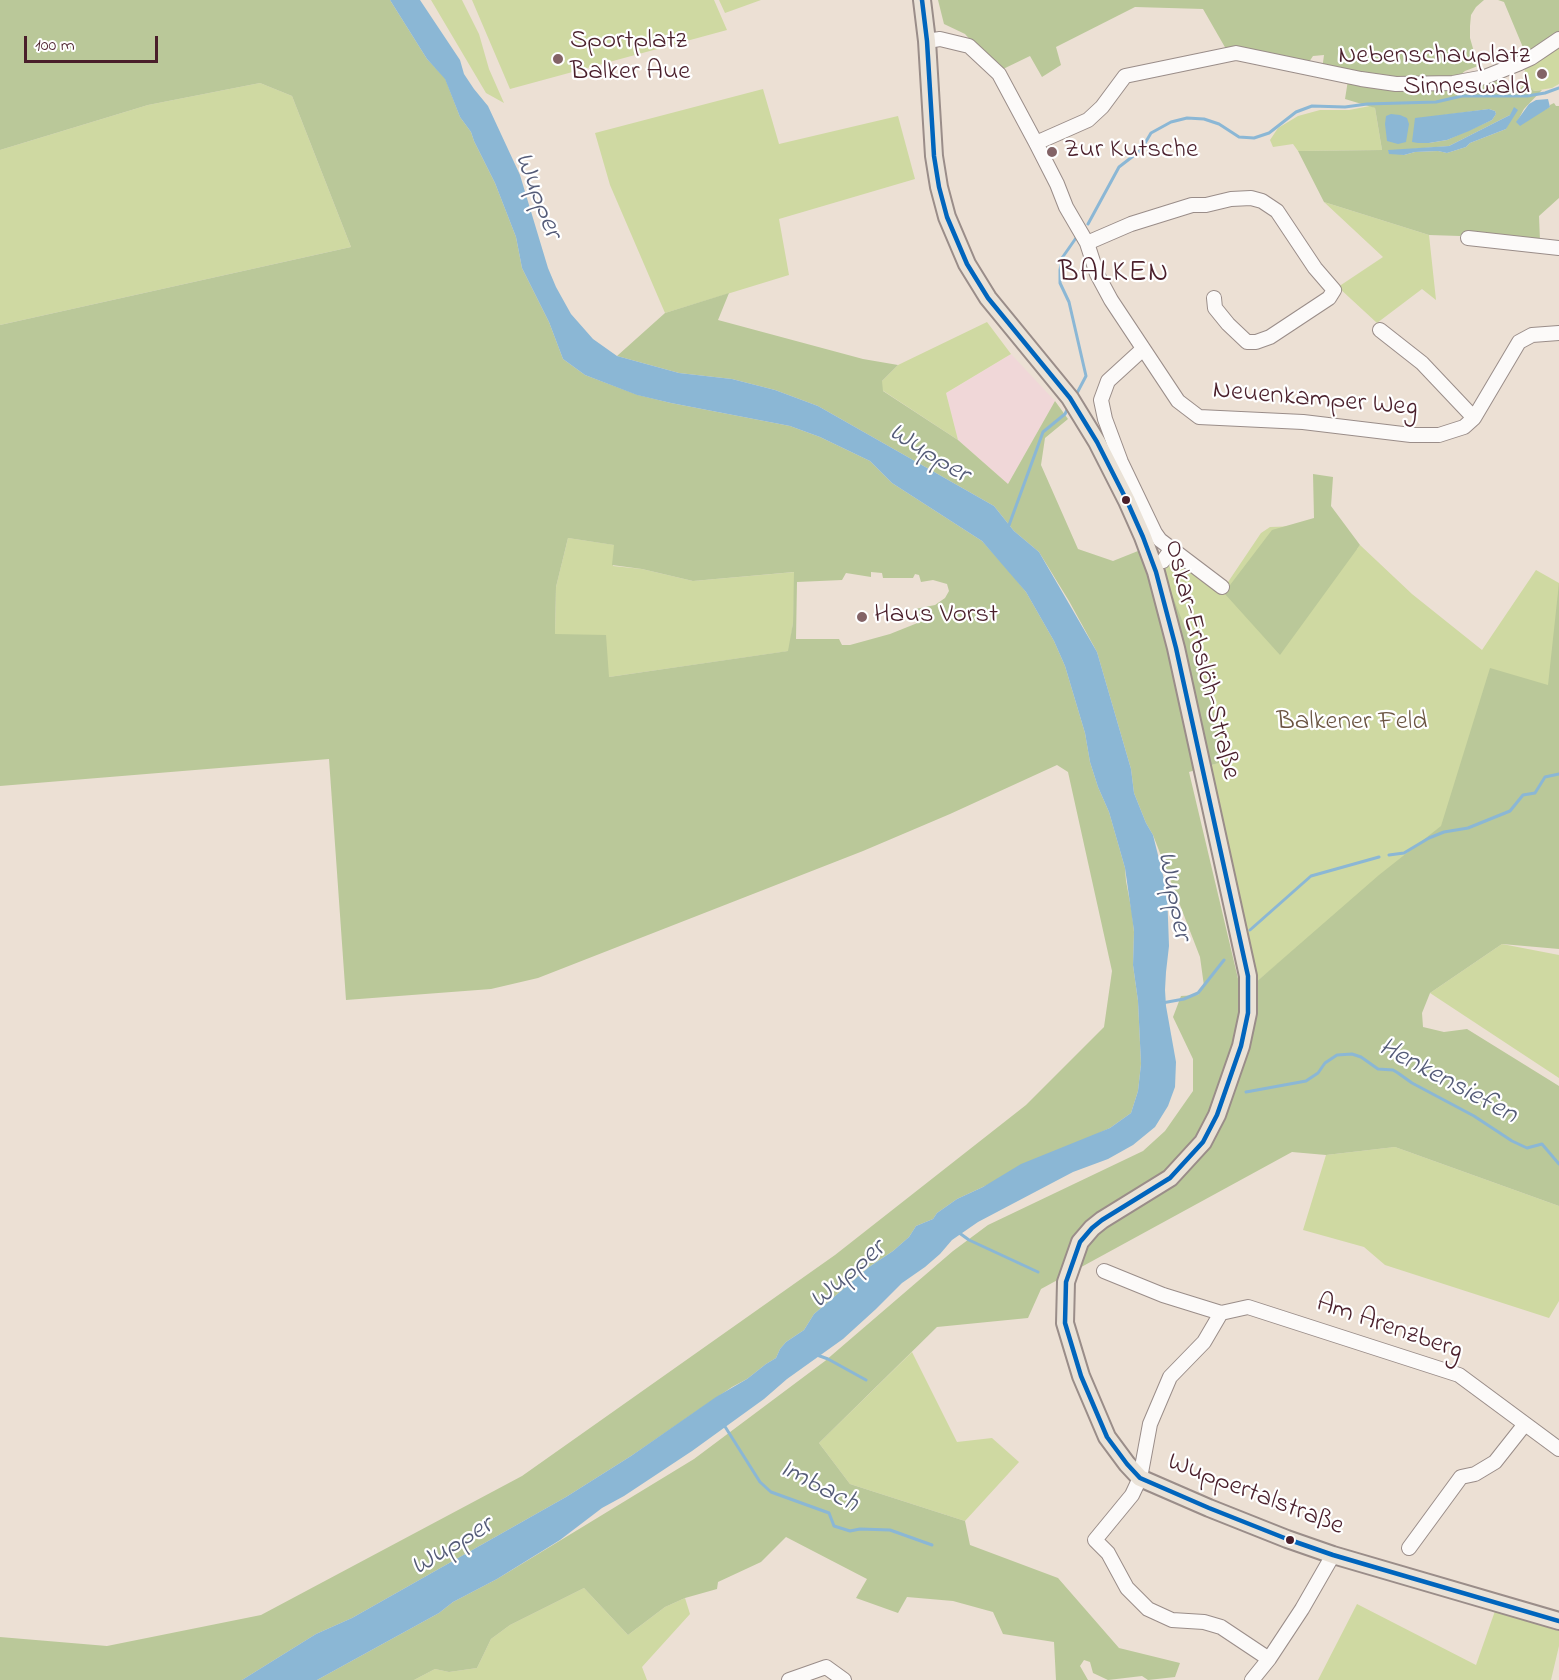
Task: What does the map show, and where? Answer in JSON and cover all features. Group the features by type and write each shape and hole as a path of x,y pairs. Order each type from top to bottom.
{"main road":[{"name":"Oskar-Erbslöh-Straße","path":"922,0 927,41 934,156 939,187 953,233 967,264 988,298 1073,404 1108,462 1143,537 1164,599 1190,706 1248,976 1247,1021 1242,1046 1217,1114 1203,1142 1170,1178 1102,1220 1085,1235 1080,1242 1066,1282"},
{"name":"Wuppertalstraße","path":"1066,1282 1065,1323 1081,1376 1107,1437 1140,1478 1257,1528 1333,1555 1559,1621"}],"street":[{"path":"927,41 940,39 969,46 999,74 1057,184 1066,207 1087,243 1097,274 1143,349 1108,381 1101,400 1108,429 1121,462 1160,540 1222,587"},
{"path":"1036,143 1088,120 1102,107 1125,76 1236,53 1338,75 1396,84 1453,83 1485,77 1531,58 1559,39"},
{"path":"1087,243 1131,224 1192,205 1251,198 1262,201 1277,211 1315,268 1334,290 1329,298 1270,337 1256,342 1247,342 1228,324 1215,308 1214,298"},
{"path":"1468,238 1559,248"},
{"name":"Neuenkamper Weg","path":"1143,349 1178,401 1199,417 1303,422 1420,435 1439,435 1464,427 1474,418 1422,363 1380,330"},
{"path":"1474,418 1519,342 1532,335 1559,333"},
{"path":"1163,561 1173,548"},
{"name":"Am Arenzberg","path":"1104,1270 1163,1295 1221,1313 1248,1307 1459,1375 1559,1449"},
{"path":"1221,1313 1204,1342 1170,1377 1150,1424 1140,1478 1132,1495 1095,1540 1108,1553 1127,1588 1148,1609 1172,1620 1203,1622 1221,1627 1269,1659"},
{"path":"1409,1548 1461,1478 1475,1474 1495,1462 1525,1424"},
{"path":"1252,1680 1302,1610 1333,1555"},
{"path":"789,1680 826,1667 844,1680"}],"shaded area":[{"path":"1011,354 1055,401 1008,484 958,440 946,393"}],"green space":[{"path":"0,0 390,0 427,59 445,78 460,117 471,132 495,183 516,237 522,268 549,322 563,359 585,375 638,395 790,426 820,437 870,461 892,483 982,541 1010,572 1026,592 1054,641 1065,666 1085,733 1090,762 1109,812 1125,868 1134,932 1133,965 1138,1001 1141,1064 1138,1091 1131,1113 1110,1128 957,1199 937,1213 933,1219 916,1226 909,1237 893,1251 869,1267 814,1314 804,1330 786,1342 776,1358 747,1379 566,1497 352,1618 316,1634 242,1680 0,1680 0,1637 107,1646 261,1615 522,1476 835,1255 1026,1105 1104,1027 1112,971 1068,772 1057,765 863,851 538,978 491,989 346,1000 329,759 0,786 0,325 351,247 292,96 260,83 148,105 0,150","holes":["568,538 614,545 612,565 642,569 693,581 794,572 793,623 788,651 609,677 606,635 555,634 556,587","871,572 882,573 883,578 913,578 915,574 919,575 921,582 933,580 947,584 949,591 945,598 935,605 915,609 920,622 890,634 850,645 842,645 839,639 796,639 797,582 842,580 846,573 871,577"]},
{"path":"431,0 462,0 479,34 489,69 504,103 486,93"},
{"name":"Sportplatz Balker Aue","path":"472,0 714,0 727,30 510,89"},
{"path":"719,0 761,0 725,13"},
{"path":"938,0 1484,0 1471,15 1470,26 1470,38 1478,66 1459,76 1497,78 1507,92 1517,92 1526,82 1534,91 1542,90 1524,109 1517,122 1554,103 1559,106 1559,198 1539,216 1540,241 1470,231 1460,236 1429,235 1324,202 1298,151 1382,150 1375,108 1345,99 1349,74 1322,70 1324,55 1313,56 1307,65 1226,49 1203,9 1135,7 1056,47 1061,65 1042,77 1030,56 999,71 965,34 944,24","holes":["1489,109 1495,111 1496,114 1492,120 1447,140 1429,143 1415,119","1510,115 1506,129 1447,153 1415,152 1404,155 1388,151 1449,146"]},
{"path":"1498,0 1559,0 1559,33 1527,57 1504,2"},
{"name":"Nebenschauplatz Sinneswald","path":"1559,43 1559,84 1552,88 1534,91 1526,82 1524,65"},
{"path":"260,83 292,96 351,247 0,325 0,150 148,105"},
{"path":"763,89 779,144 898,116 915,179 779,219 789,275 665,313 610,185 595,133"},
{"path":"1370,106 1375,108 1382,150 1298,151 1293,144 1273,147 1270,140 1278,128 1298,116 1320,110 1349,110"},
{"path":"1324,202 1429,235 1436,300 1422,289 1377,323 1338,287 1383,257"},
{"path":"729,293 718,320 863,359 898,365 882,381 883,391 958,440 1008,484 1055,401 1068,419 1045,438 1041,465 1078,549 1113,561 1153,545 1208,688 1225,761 1189,772 1240,987 1255,983 1379,875 1441,826 1490,668 1548,685 1559,583 1559,949 1502,944 1430,993 1422,1013 1423,1027 1444,1032 1467,1029 1559,1086 1559,1206 1395,1147 1326,1155 1292,1152 1041,1289 1028,1318 937,1327 819,1443 850,1484 965,1521 970,1545 1058,1578 1119,1648 1180,1663 1175,1677 1148,1680 1142,1676 1108,1680 1093,1673 1090,1662 1084,1660 1080,1666 1088,1680 1056,1680 1054,1642 1003,1634 993,1612 953,1601 907,1597 898,1613 856,1598 867,1579 786,1537 761,1562 718,1582 717,1589 685,1598 665,1607 628,1635 584,1588 510,1625 491,1639 477,1668 449,1672 435,1669 414,1680 317,1680 497,1579 694,1459 825,1361 953,1251 988,1225 1143,1151 1165,1131 1193,1091 1193,1059 1173,1017 1181,996 1198,995 1204,986 1200,957 1153,835 1134,793 1131,769 1097,652 1069,601 1039,552 1014,531 994,506 818,406 775,390 732,379 679,373 617,356 665,313"},
{"path":"987,322 1011,354 946,393 958,440 882,390 882,381 898,365"},
{"path":"1313,474 1333,477 1331,506 1360,545 1280,655 1225,594 1272,530 1314,518"},
{"name":"Balkener Feld","path":"1301,526 1357,549 1360,545 1412,594 1482,650 1536,570 1559,583 1559,646 1551,680 1510,771 1255,983 1208,767 1217,763 1162,569 1180,560 1226,585 1261,533 1270,527"},
{"path":"568,538 615,545 613,566 642,569 693,581 795,572 793,623 789,651 609,677 555,634 556,587"},
{"path":"1502,944 1559,955 1559,1078 1430,993"},
{"path":"1395,1147 1559,1206 1559,1301 1549,1318 1385,1265 1364,1247 1303,1230 1326,1155"},
{"path":"912,1352 957,1442 992,1438 1019,1462 965,1521 850,1484 819,1443"},
{"path":"584,1588 628,1635 665,1607 685,1598 690,1614 642,1667 647,1680 414,1680 435,1669 449,1672 477,1668 491,1639 510,1625"},
{"path":"1357,1604 1476,1665 1495,1611 1559,1631 1559,1646 1551,1680 1318,1680"}],"water":[{"path":"390,0 420,0 460,60 464,74 488,106 520,175 548,268 556,287 571,314 593,339 617,356 679,373 732,379 775,390 818,406 994,506 1014,531 1039,552 1097,652 1131,769 1134,793 1153,835 1167,891 1169,946 1165,990 1176,1062 1175,1087 1168,1106 1155,1127 1133,1145 1108,1159 1073,1172 978,1222 952,1240 925,1267 902,1283 843,1339 692,1451 602,1508 560,1540 497,1579 453,1602 439,1613 317,1680 242,1680 316,1634 352,1618 566,1497 631,1456 716,1397 747,1379 776,1358 786,1342 804,1330 814,1314 869,1267 893,1251 909,1237 916,1226 933,1219 937,1213 957,1199 983,1187 1021,1164 1110,1128 1131,1113 1138,1091 1141,1064 1138,1001 1133,965 1134,931 1125,868 1109,812 1090,762 1085,733 1065,666 1054,641 1026,592 982,541 892,483 870,461 820,437 790,426 637,395 585,375 563,359 549,322 522,268 516,237 495,183 471,132 460,117 445,79 427,59"},
{"path":"1548,99 1550,107 1520,126 1516,122 1529,104 1536,100"},
{"path":"1514,107 1518,110 1506,129 1470,143 1466,147 1447,153 1438,151 1404,155 1389,154 1388,150 1449,146 1510,115"},
{"path":"1489,109 1495,111 1496,114 1492,120 1469,131 1447,140 1429,143 1412,142 1415,118"},
{"path":"1391,114 1407,118 1409,124 1406,142 1398,144 1387,141 1386,116"}],"waterway":[{"path":"1088,224 1119,167 1141,150 1151,133 1171,122 1187,118 1204,119 1219,124 1239,137 1254,138 1269,133 1296,112 1312,106 1345,107 1436,102 1462,96 1527,96 1559,88"},
{"path":"1076,238 1062,258 1060,270 1060,283 1069,302 1086,376 1076,395"},
{"path":"1008,528 1043,432 1065,414 1068,408"},
{"path":"1389,855 1404,853 1444,832 1468,828 1510,811 1523,795 1535,793 1545,777 1559,774"},
{"path":"1250,930 1311,876 1379,857"},
{"path":"1162,1003 1184,999 1198,993 1224,960"},
{"name":"Henkensiefen","path":"1246,1092 1306,1081 1337,1055 1352,1054 1361,1057 1378,1069 1393,1070 1412,1083 1474,1116 1512,1141 1527,1148 1542,1144 1559,1164"},
{"name":"Henkensiefen","path":"958,1232 969,1240 1038,1272"},
{"path":"817,1355 866,1380"},
{"name":"Imbach","path":"724,1425 760,1482 771,1492 829,1513 834,1526 850,1531 890,1530 932,1545"}],"transit line":[{"path":"922,0 927,41 934,156 947,217 967,264 988,298 1070,398 1097,442 1143,537 1156,572 1176,648 1248,976 1248,1013 1241,1046 1217,1115 1203,1142 1170,1178 1102,1220 1080,1242 1066,1282 1065,1323 1081,1376 1107,1437 1140,1478 1209,1508 1333,1555 1559,1621"}],"place":[{"name":"Sportplatz Balker Aue","path":"558,59"},
{"name":"Nebenschauplatz Sinneswald","path":"1542,74"},
{"name":"Zur Kutsche","path":"1052,152"},
{"name":"Haus Vorst","path":"862,617"}],"district":[{"name":"BALKEN","path":"1114,275"}],"water label":[{"name":"Wupper","path":"536,196"},
{"name":"Wupper","path":"928,455"},
{"name":"Wupper","path":"1172,896"},
{"name":"Wupper","path":"849,1276"},
{"name":"Wupper","path":"453,1548"}]}
